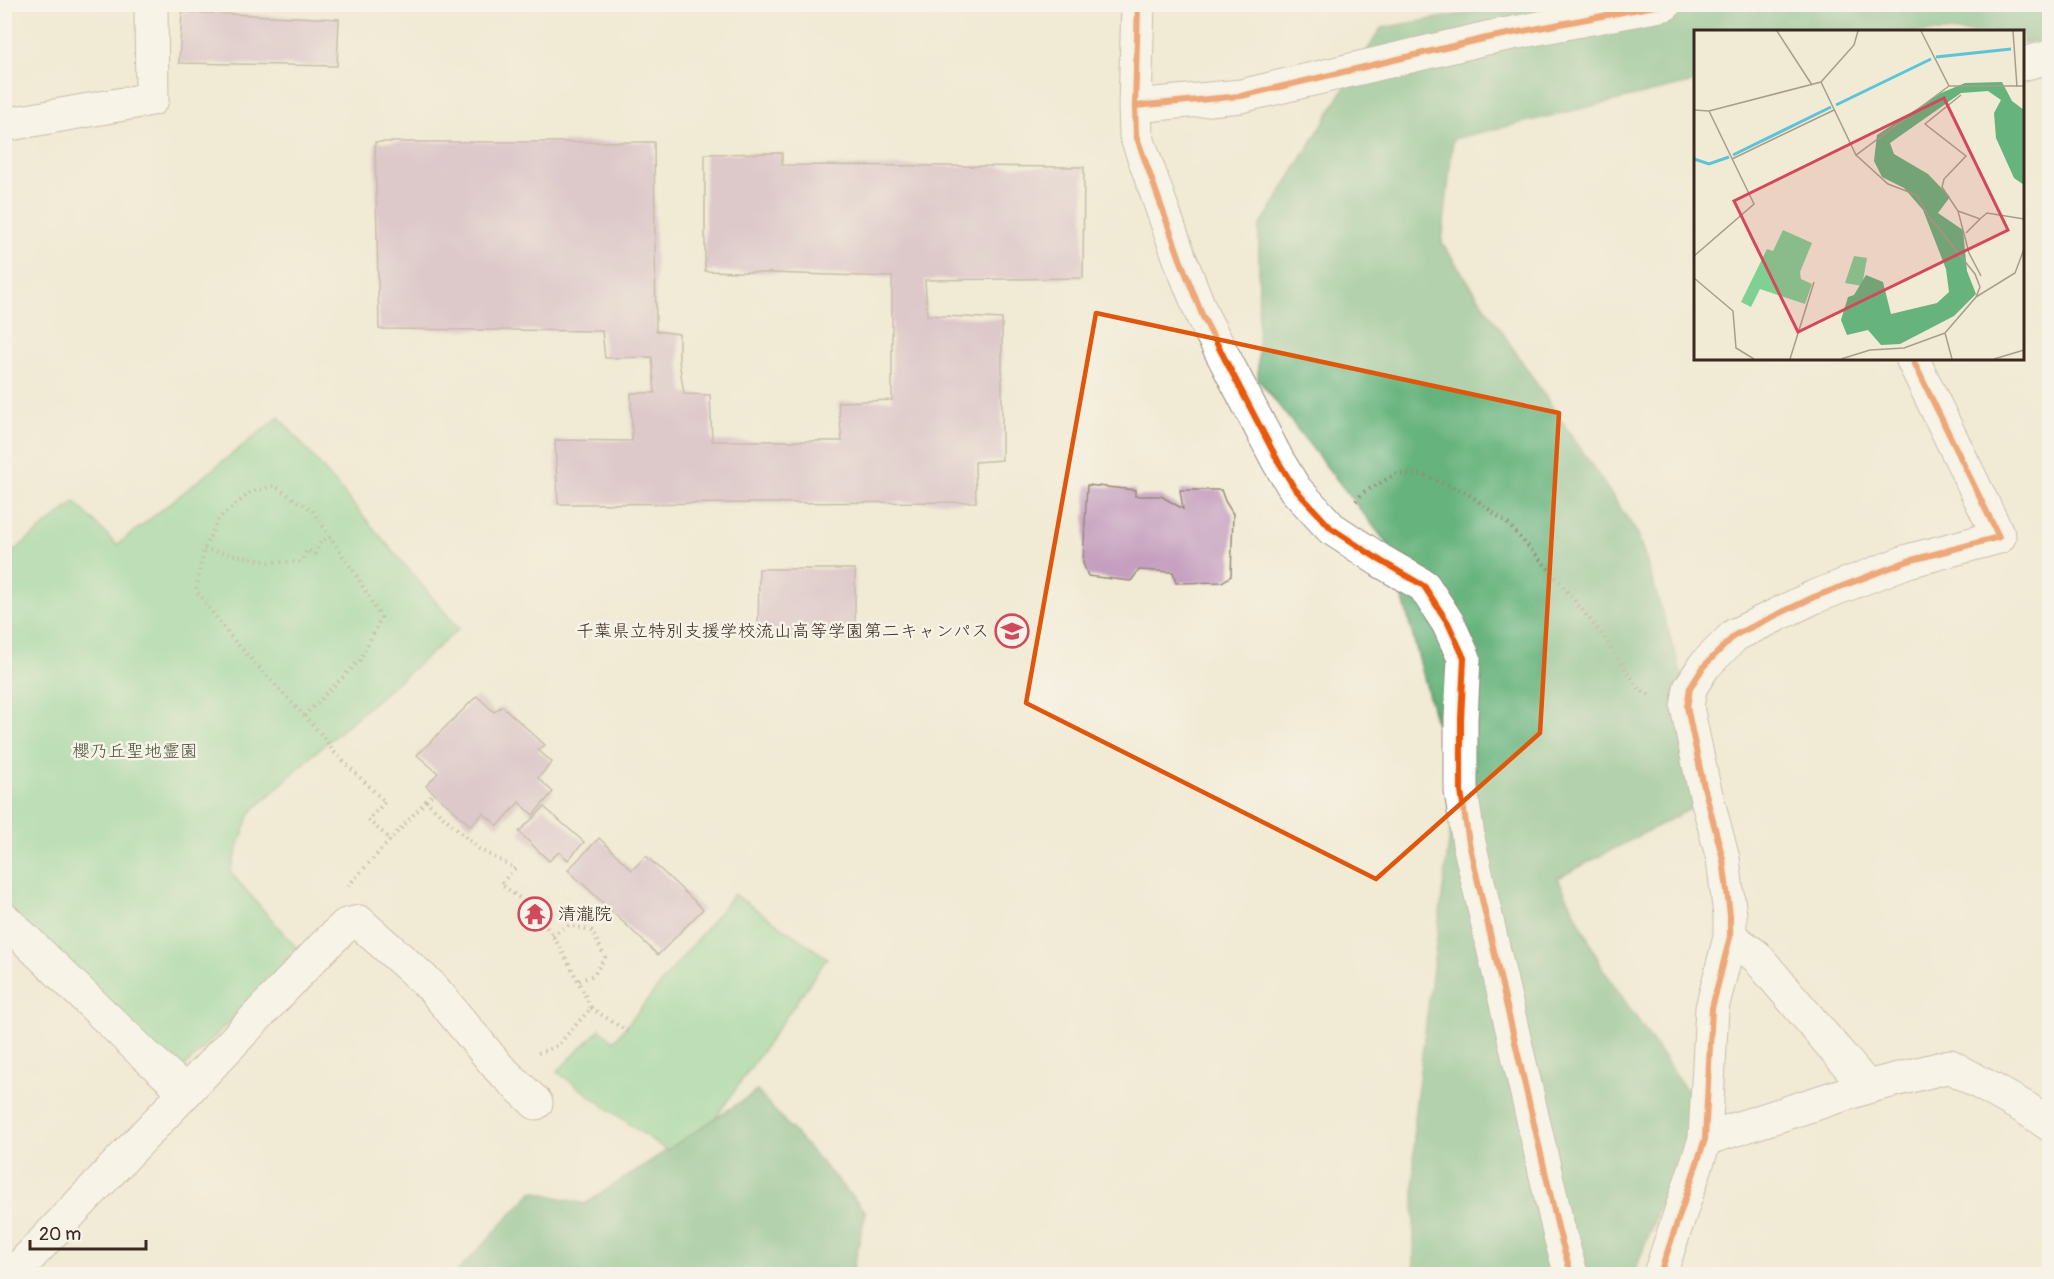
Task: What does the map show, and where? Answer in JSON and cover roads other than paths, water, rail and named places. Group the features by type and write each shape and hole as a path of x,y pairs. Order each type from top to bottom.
{"street":[{"path":"4,125 152,99 151,4"},
{"path":"1138,4 1136,135 1180,260 1203,317 1295,489 1331,528 1424,586 1448,623 1464,658 1461,791 1469,843 1571,1275"},
{"path":"1135,106 1241,96 1487,38 1665,4"},
{"path":"2024,63 2049,57"},
{"path":"1660,1275 1706,1139 1712,1008 1730,937 1731,915 1723,860 1703,783 1687,707 1690,688 1704,666 1736,635 1814,597 1908,561 1999,537 1913,360"},
{"path":"4,919 186,1092"},
{"path":"13,1275 334,936 359,922 431,986 499,1068 536,1103"},
{"path":"1730,937 1756,956 1867,1087"},
{"path":"1706,1139 1867,1087 1950,1066 2027,1109 2049,1125"}],"place":[{"name":"千葉県立特別支援学校流山高等学園第二キャンパス","path":"1012,631"},
{"name":"清瀧院","path":"535,914"}],"park label":[{"name":"櫻乃丘聖地霊園","path":"135,751"}]}
